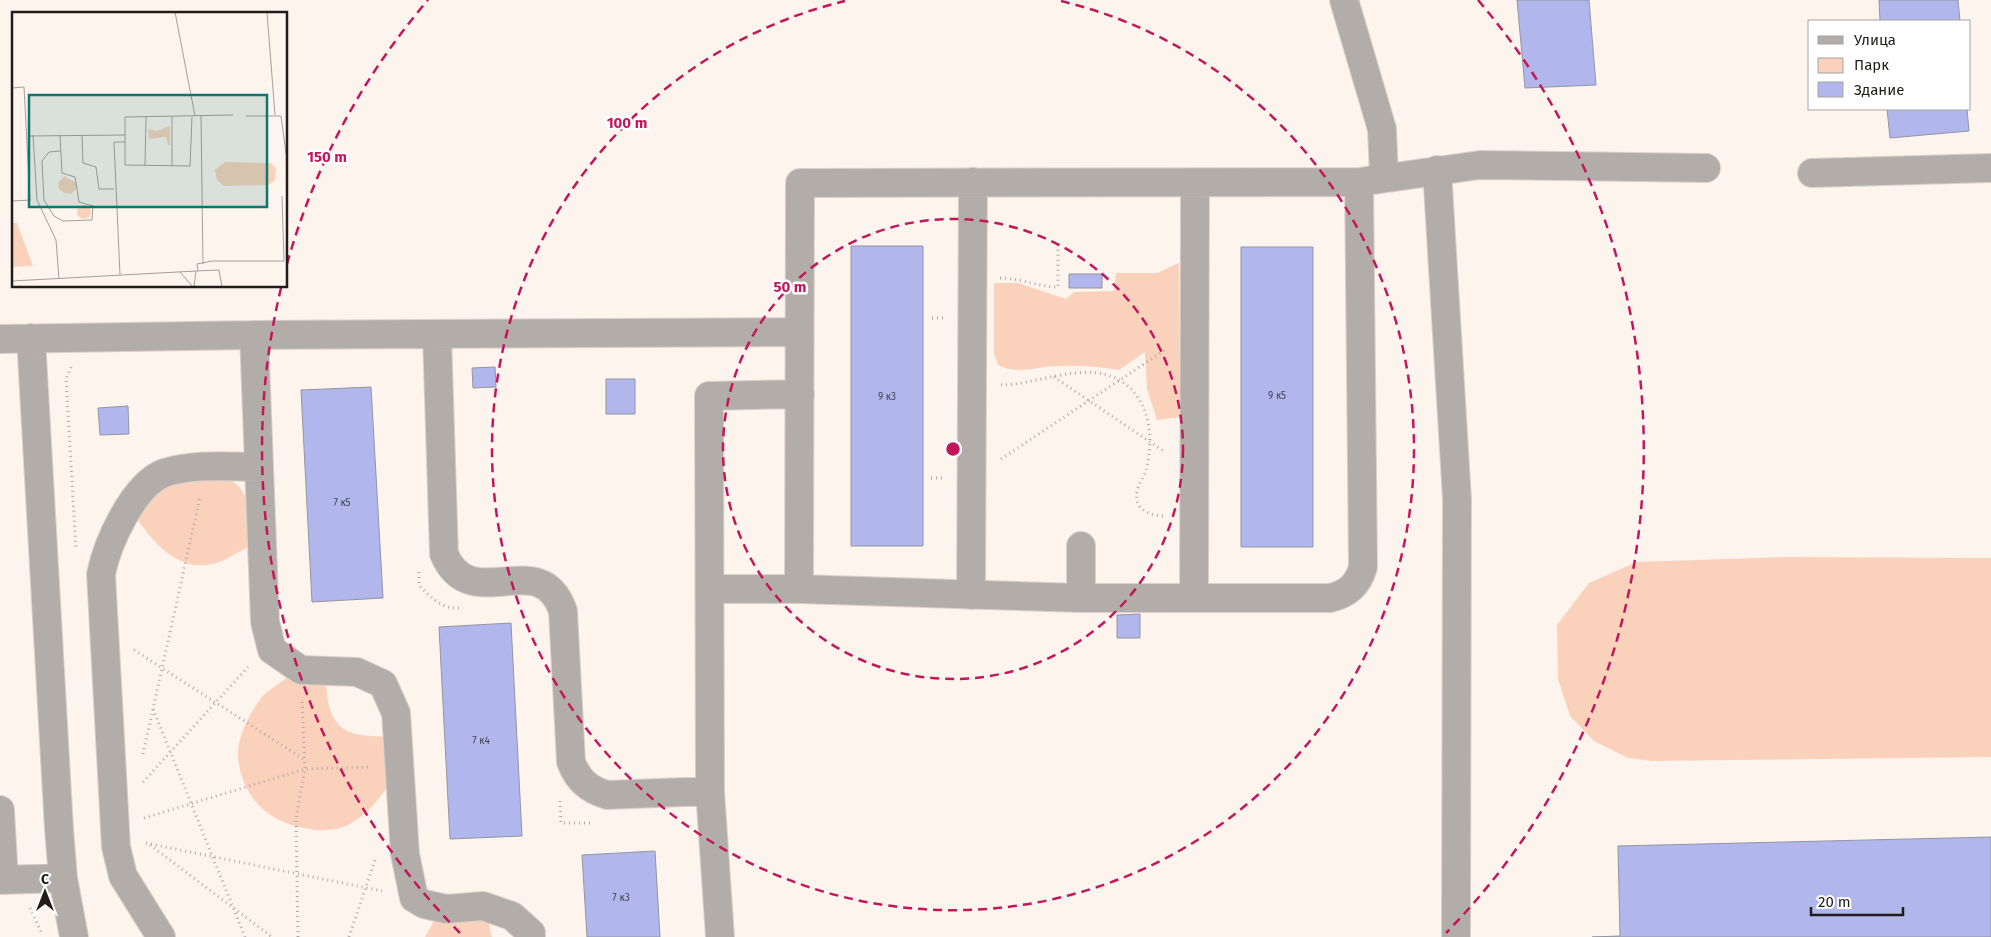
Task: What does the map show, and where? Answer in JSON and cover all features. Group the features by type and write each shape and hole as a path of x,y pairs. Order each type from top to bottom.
{"lane":[{"path":"710,589 799,589 1081,598 1330,598 1348,592 1360,577 1363,557 1371,179 1382,129 1344,0"},
{"path":"799,589 800,183 1195,183 1371,179 1480,165 1706,168"},
{"path":"1812,173 1991,168"},
{"path":"1437,170 1458,500 1456,937"},
{"path":"972,595 973,182"},
{"path":"1194,598 1195,183"},
{"path":"0,339 254,335 799,332"},
{"path":"254,335 265,622 272,650 301,670 357,672 383,684 396,713 405,854 414,898 424,904 446,909 483,906 512,916 531,933 531,937"},
{"path":"437,335 444,554 449,566 461,576 475,583 532,580 551,590 559,600 563,611 571,762 576,774 584,784 594,791 607,794 710,791"},
{"path":"31,338 63,878 74,937"},
{"path":"720,937 710,791 709,396 800,394"},
{"path":"161,937 123,876 115,826 101,574 106,551 121,519 149,483 162,474 182,468 259,467"},
{"path":"1081,546 1081,598"},
{"path":"0,810 2,880 63,878"}],"path":[{"path":"973,277 1019,278 1044,287 1058,287 1058,244"},
{"path":"931,478 972,479 1194,331"},
{"path":"972,384 1004,385 1077,373 1110,375 1131,388 1148,417 1150,442 1145,473 1137,491 1138,502 1144,511 1153,516 1194,514"},
{"path":"1054,377 1194,473"},
{"path":"142,755 207,467"},
{"path":"418,566 419,585 433,600 453,609 462,608"},
{"path":"104,630 305,760"},
{"path":"115,826 170,752 270,643"},
{"path":"298,937 296,819 306,769 301,670"},
{"path":"153,709 245,937"},
{"path":"115,826 306,769 399,767"},
{"path":"559,794 561,823 598,822"},
{"path":"115,826 148,843 272,937"},
{"path":"148,843 414,898"},
{"path":"349,937 378,850"},
{"path":"23,908 30,908 43,937"}],"green space":[{"path":"1179,263 1180,417 1157,420 1147,389 1145,352 1119,370 1056,366 1012,370 998,365 994,354 994,283 1018,283 1066,299 1074,292 1114,291 1116,273 1157,273"},
{"path":"178,476 224,478 236,484 246,499 250,518 251,546 218,563 200,565 188,564 177,559 158,545 135,516 158,485"},
{"path":"1784,557 1991,558 1991,757 1652,761 1628,758 1594,741 1570,716 1558,679 1557,625 1589,583 1636,562"},
{"path":"288,677 326,683 330,710 341,727 349,732 360,735 387,736 389,785 366,813 348,825 330,830 318,830 286,823 265,811 250,794 244,783 238,758 241,735 252,711 261,698"},
{"path":"434,921 488,921 492,937 425,937"}],"building":[{"path":"1517,0 1589,0 1596,85 1525,88"},
{"path":"1879,0 1958,0 1960,20 1880,20"},
{"path":"1887,110 1967,110 1969,131 1890,138"},
{"path":"851,246 923,246 923,546 851,546"},
{"path":"1241,247 1313,247 1313,547 1241,547"},
{"path":"1069,274 1102,274 1102,288 1069,288"},
{"path":"495,367 496,387 473,388 472,368"},
{"path":"606,379 635,379 635,414 606,414"},
{"path":"371,387 383,598 312,602 301,390"},
{"path":"128,406 129,434 100,435 98,408"},
{"path":"1140,614 1140,638 1117,638 1117,615"},
{"path":"511,623 522,836 450,839 439,627"},
{"path":"1991,837 1991,937 1592,937 1620,936 1618,846"},
{"path":"655,851 660,937 587,937 582,855"}]}
